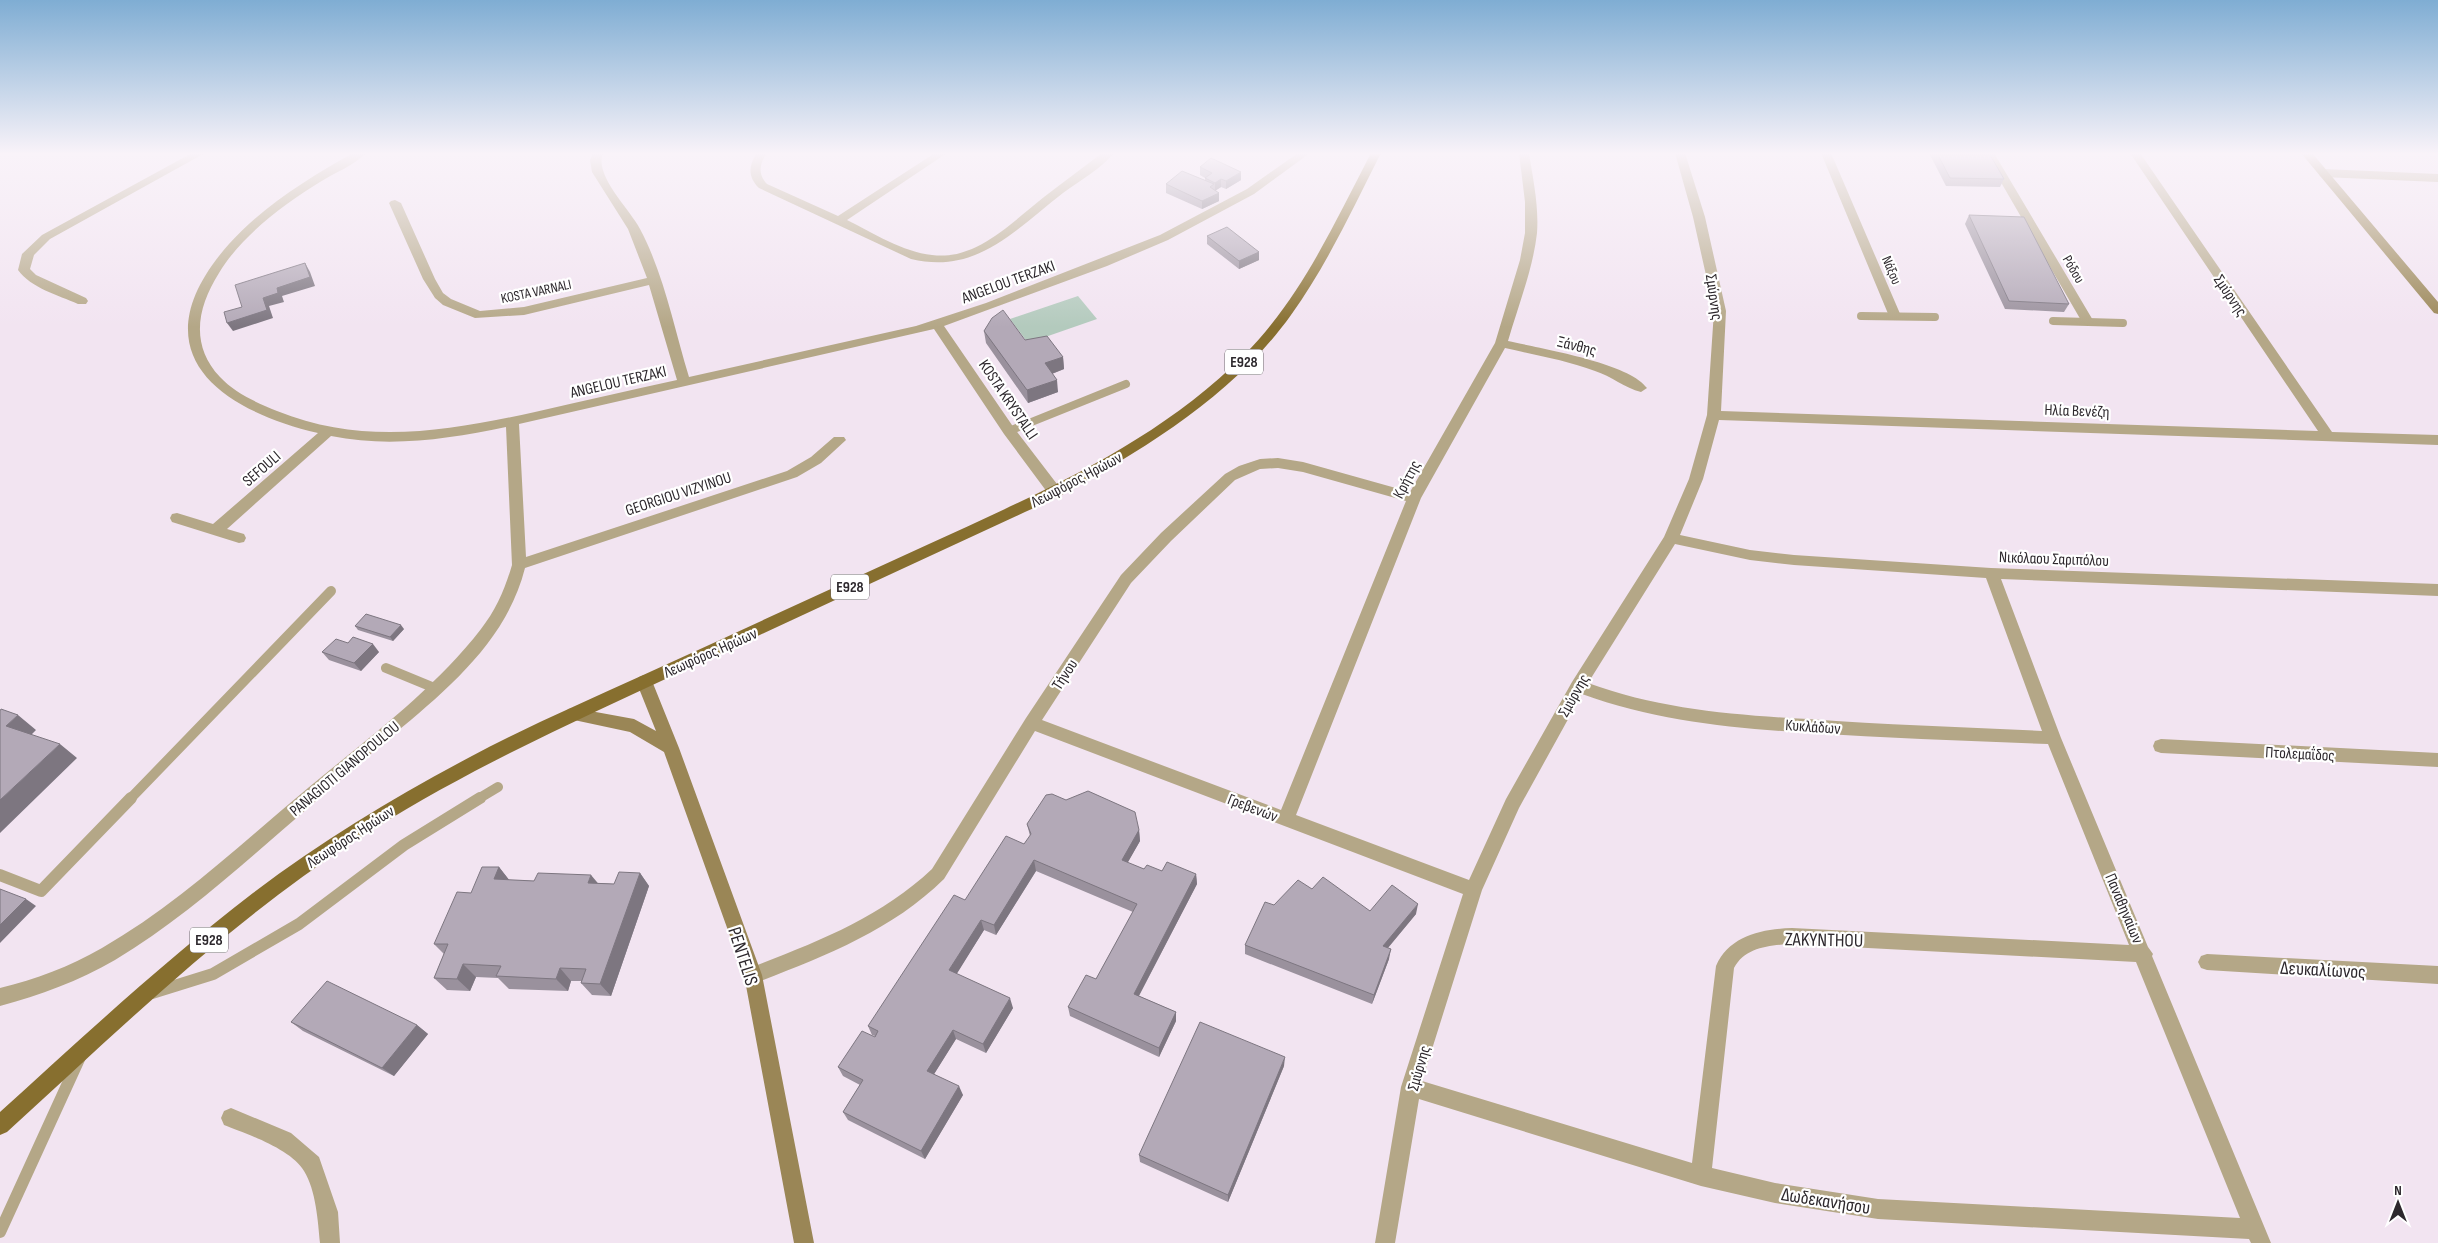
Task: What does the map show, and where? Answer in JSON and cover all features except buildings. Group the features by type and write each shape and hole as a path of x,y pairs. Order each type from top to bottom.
{"main road":[{"name":"Λεωφόρος Ηρώων","path":"0,1124 144,996 259,899 331,848 438,781 507,745 1055,492 1130,450 1179,417 1246,360 1271,333 1312,272 1345,211"}],"street":[{"path":"82,301 32,278 24,270 28,254 36,245 66,225 92,211"},
{"name":"ANGELOU TERZAKI","path":"271,211 258,221 222,261 208,284 199,302 193,325 193,338 198,355 218,384 236,397 291,421 328,432 360,436 413,437 512,421 937,324 1135,252 1174,235 1217,211"},
{"name":"KOSTA VARNALI","path":"399,211 429,279 439,294 447,302 479,315 524,311 654,280"},
{"path":"622,211 634,229 654,280 684,382"},
{"path":"820,211 915,256 935,260 962,257 991,245 1035,211"},
{"path":"840,220 854,211"},
{"name":"Κρήτης","path":"1286,819 1414,498 1501,343 1526,260 1531,233 1531,211"},
{"name":"Σμύρνης","path":"1385,1243 1411,1087 1473,890 1512,804 1578,686 1671,538 1696,479 1714,415 1720,311 1697,211"},
{"name":"Νάξου","path":"1851,211 1895,316"},
{"name":"Ρόδου","path":"2023,211 2088,322"},
{"name":"Σμύρνης","path":"2175,211 2328,436"},
{"path":"2355,211 2438,310"},
{"name":"KOSTA KRYSTALLI","path":"937,324 1009,431 1055,492"},
{"name":"Ξάνθης","path":"1501,343 1601,368 1624,377 1641,388"},
{"name":"Ηλία Βενέζη","path":"1714,415 2438,440"},
{"name":"PANAGIOTI GIANOPOULOU","path":"0,997 26,992 108,957 160,920 437,689 494,624 507,603 516,581 519,565 512,421"},
{"name":"SEFOULI","path":"216,530 328,432"},
{"name":"GEORGIOU VIZYINOU","path":"519,565 792,474 816,460 839,440"},
{"name":"Τήνου","path":"753,975 858,932 926,888 938,874 1032,723 1126,579 1214,490 1244,469 1260,464 1278,463 1414,498"},
{"path":"176,518 239,538"},
{"name":"Νικόλαου Σαριπόλου","path":"1671,538 1750,555 1991,573 2438,590"},
{"name":"Παναθηναίων","path":"1991,573 2053,738 2144,954 2258,1236"},
{"name":"PENTELIS","path":"644,681 671,748 753,975 804,1243"},
{"name":"Κυκλάδων","path":"1578,686 1621,702 1662,713 1736,722 2053,738"},
{"path":"574,714 634,726 671,748"},
{"name":"Γρεβενών","path":"1032,723 1473,890"},
{"name":"Πτολεμαΐδος","path":"2161,746 2438,760"},
{"name":"ZAKYNTHOU","path":"1701,1176 1725,966 1734,953 1748,944 1767,939 1792,936 2144,954"},
{"name":"Δευκαλίωνος","path":"2207,962 2438,975"},
{"name":"Δωδεκανήσου","path":"1411,1087 1701,1176 1775,1193 1878,1208 2258,1236"},
{"path":"231,1118 284,1140 312,1164 328,1212 330,1243"}],"lane":[{"path":"1861,316 1935,318"},
{"path":"2053,321 2123,323"},
{"path":"1009,431 1126,384"},
{"path":"0,875 41,891 331,591"},
{"path":"386,668 437,689"},
{"path":"144,996 213,974 300,924 404,846 498,787"},
{"path":"0,1232 84,1049"}],"green space":[{"path":"1078,296 1097,319 1028,343 1010,319"}]}
